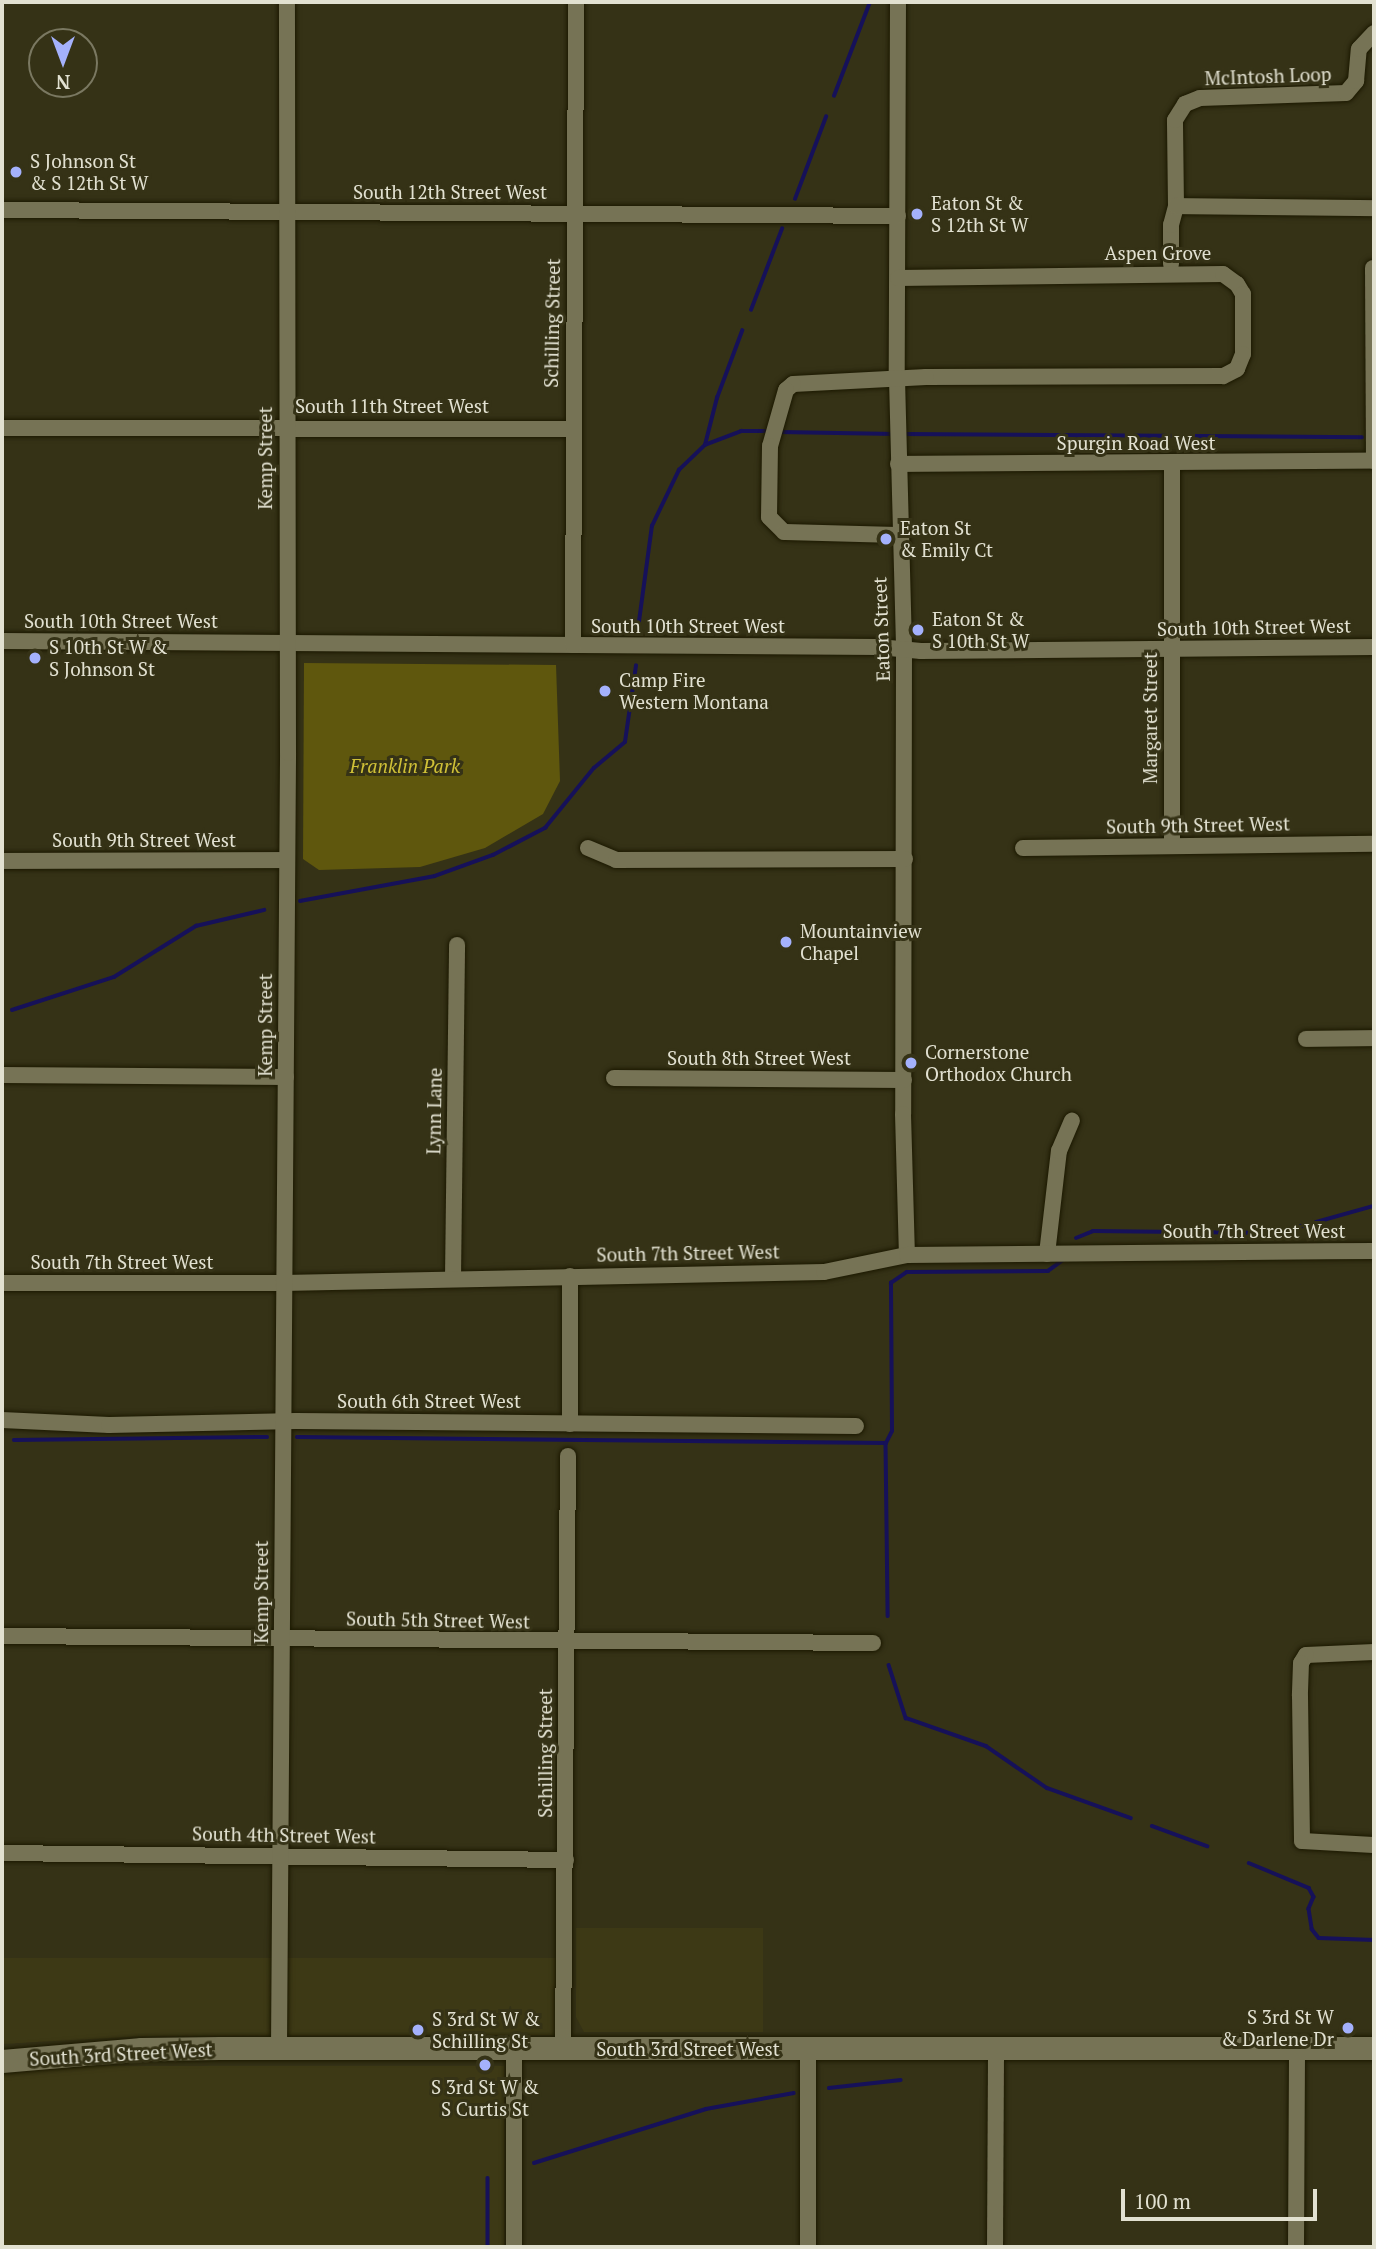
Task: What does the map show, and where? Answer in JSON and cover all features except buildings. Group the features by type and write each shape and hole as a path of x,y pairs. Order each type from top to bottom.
{"main road":[{"name":"South 3rd Street West","path":"2,2061 141,2049 1374,2048"}],"street":[{"name":"Kemp Street","path":"279,2048 287,860 287,2"},
{"name":"Schilling Street","path":"573,645 576,2"},
{"name":"Eaton Street","path":"898,2 897,434 898,535 904,649 904,1080 907,1255"},
{"name":"McIntosh Loop","path":"1171,264 1171,225 1176,206 1175,120 1185,104 1200,98 1346,93 1356,81 1359,49 1374,33"},
{"path":"1176,206 1374,208"},
{"name":"South 12th Street West","path":"2,210 898,216"},
{"path":"1373,268 1374,461"},
{"name":"Aspen Grove","path":"898,278 1223,274 1237,284 1243,295 1243,354 1237,369 1223,376 897,379 793,383 770,446 766,509 784,532 898,535"},
{"name":"South 11th Street West","path":"2,428 572,429"},
{"name":"Spurgin Road West","path":"898,464 1374,461"},
{"name":"Margaret Street","path":"1171,846 1172,464"},
{"name":"South 10th Street West","path":"2,641 904,649 1374,647"},
{"name":"South 9th Street West","path":"1023,848 1374,844"},
{"path":"588,849 616,860 905,859"},
{"name":"South 9th Street West","path":"2,861 287,860"},
{"name":"Lynn Lane","path":"453,1278 457,945"},
{"path":"1306,1039 1374,1038"},
{"path":"2,1075 286,1077"},
{"name":"South 8th Street West","path":"614,1078 904,1080"},
{"path":"1047,1254 1059,1151 1072,1121"},
{"name":"South 7th Street West","path":"2,1283 283,1283 824,1272 907,1255 1374,1251"},
{"path":"570,1276 570,1423"},
{"name":"South 6th Street West","path":"2,1420 109,1425 282,1422 856,1426"},
{"name":"Schilling Street","path":"563,2050 568,1456"},
{"name":"South 5th Street West","path":"2,1636 567,1643 873,1643"},
{"path":"1374,1652 1306,1655 1301,1663 1300,1696 1303,1841 1312,1845 1374,1845"},
{"name":"South 4th Street West","path":"2,1853 566,1860"},
{"path":"995,2247 996,2048"},
{"path":"1296,2247 1297,2048"},
{"path":"514,2049 514,2247"},
{"path":"808,2049 808,2247"}],"shaded area":[{"path":"576,1928 763,1928 763,2032 584,2032 576,2017"},
{"path":"2,1958 559,1958 557,2035 144,2036 2,2044"},
{"path":"2,2066 504,2066 504,2247 2,2247"}],"green space":[{"name":"Franklin Park","path":"304,663 556,665 560,781 543,814 485,848 420,867 319,870 303,859"}],"waterway":[{"path":"834,96 870,2"},
{"path":"795,199 826,117"},
{"path":"751,310 782,229"},
{"path":"705,445 717,398 742,331"},
{"path":"638,629 652,526 679,470 705,445 741,431 769,431"},
{"path":"780,432 895,434"},
{"path":"902,434 1362,437"},
{"path":"300,901 435,876 493,855 545,828 594,768 625,742 636,666"},
{"path":"12,1010 114,977 196,926 264,910"},
{"path":"1076,1238 1093,1231 1277,1233 1374,1206"},
{"path":"297,1437 886,1443 892,1431 891,1283 907,1272 1048,1271 1063,1260"},
{"path":"14,1440 267,1437"},
{"path":"886,1443 888,1616"},
{"path":"889,1665 906,1718 986,1746 1047,1788 1131,1818"},
{"path":"1152,1826 1207,1846"},
{"path":"1249,1863 1309,1888 1314,1897 1309,1909 1312,1929 1319,1938 1374,1940"},
{"path":"829,2088 901,2080"},
{"path":"534,2163 706,2109 794,2093"},
{"path":"488,2178 488,2247"}],"place":[{"name":"S Johnson St & S 12th St W","path":"16,172"},
{"name":"Eaton St & S 12th St W","path":"917,214"},
{"name":"Eaton St & Emily Ct","path":"886,539"},
{"name":"Eaton St & S 10th St W","path":"918,630"},
{"name":"S 10th St W & S Johnson St","path":"35,658"},
{"name":"Camp Fire Western Montana","path":"605,691"},
{"name":"Mountainview Chapel","path":"786,942"},
{"name":"Cornerstone Orthodox Church","path":"911,1063"},
{"name":"S 3rd St W & Darlene Dr","path":"1348,2028"},
{"name":"S 3rd St W & Schilling St","path":"418,2030"},
{"name":"S 3rd St W & S Curtis St","path":"485,2065"}]}
